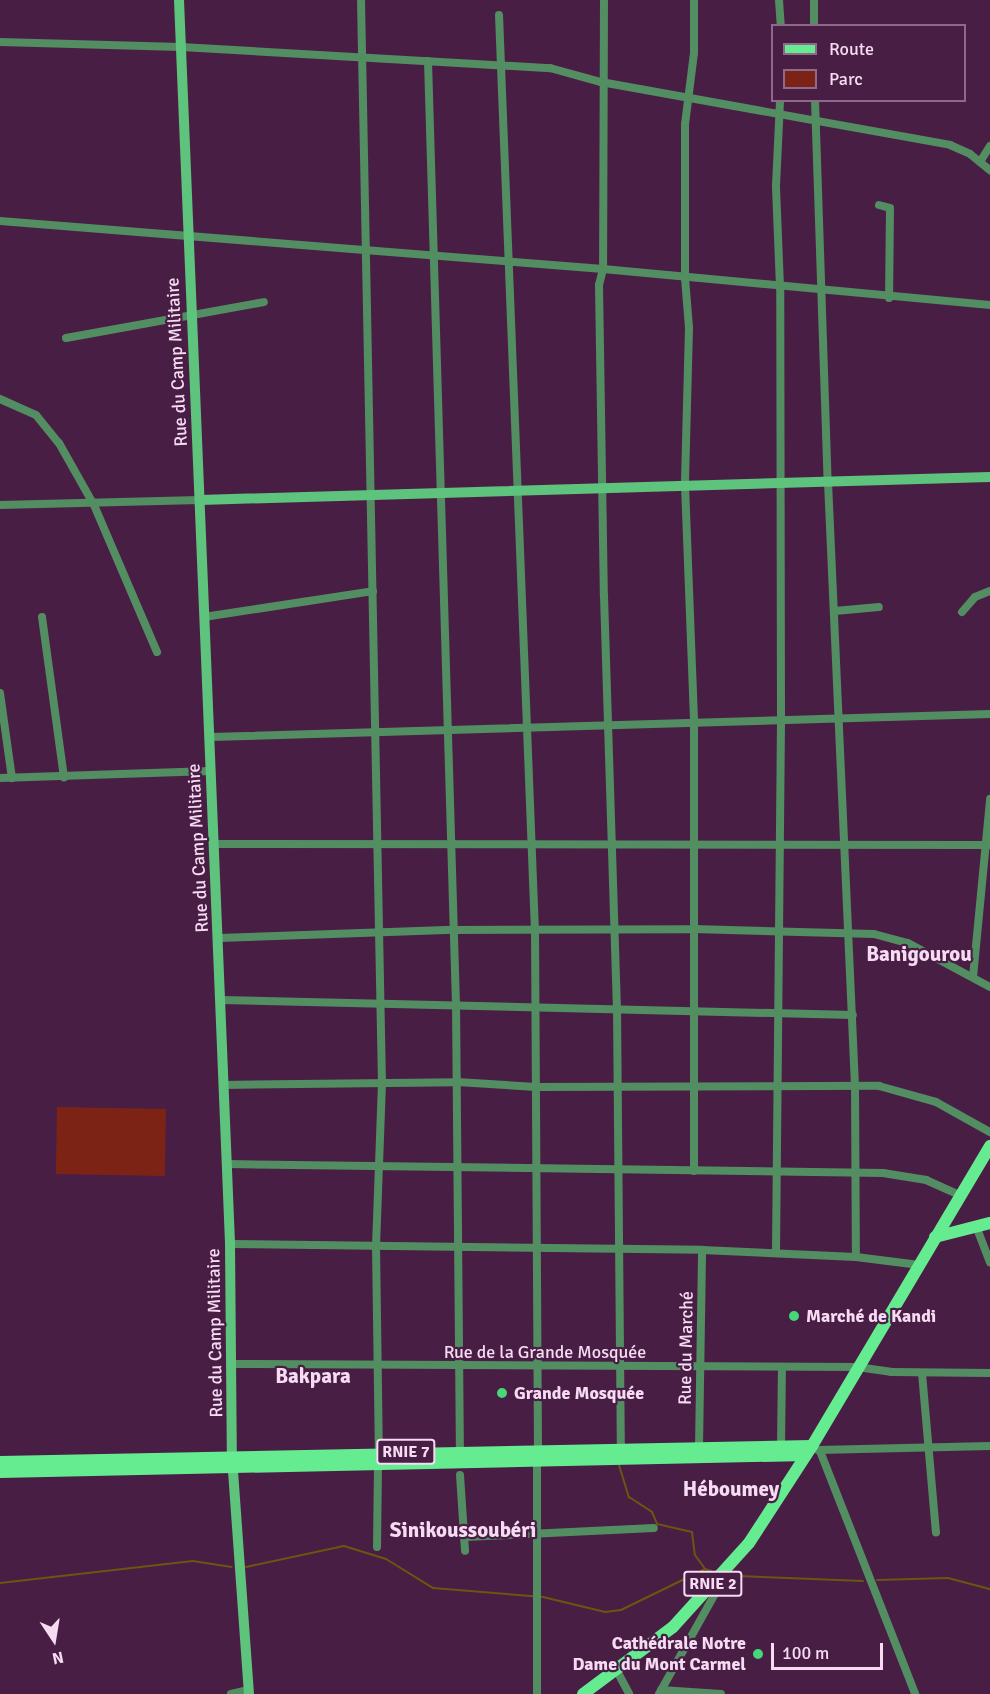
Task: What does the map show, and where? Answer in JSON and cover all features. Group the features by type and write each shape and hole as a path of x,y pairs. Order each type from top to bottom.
{"main road":[{"name":"RNIE 2","path":"583,1694 673,1627 731,1565 813,1451 857,1367 990,1146"},
{"path":"935,1237 990,1223"},
{"name":"RNIE 7","path":"0,1462 232,1462 378,1466 621,1449 699,1446 781,1446 813,1451"},
{"name":"RNIE 7","path":"0,1472 232,1462 379,1452 460,1451 538,1456 813,1451"}],"street":[{"name":"Rue du Camp Militaire","path":"179,0 190,313 219,938 230,1244 232,1462 249,1692"},
{"path":"361,0 359,57 368,250 382,1083 376,1246 379,1452"},
{"path":"604,0 603,269 599,285 612,930 617,1008 621,1449"},
{"path":"694,0 694,52 687,96 684,278 689,327 685,485 694,724 694,1171"},
{"path":"779,0 781,24"},
{"path":"814,0 814,24"},
{"path":"499,15 535,930 534,1006 539,1169 537,1694"},
{"path":"0,42 182,47 550,68 602,82 950,145 990,170"},
{"path":"428,61 437,257 447,728 453,846 459,1168 460,1451"},
{"path":"776,1252 774,1174 776,931 781,720 778,483 780,287 776,186 780,102"},
{"path":"815,102 828,482 853,1015 856,1257"},
{"path":"980,162 990,146"},
{"path":"879,205 890,208 889,298"},
{"path":"0,221 603,269 822,292 990,305"},
{"path":"66,338 190,313 264,302"},
{"path":"0,399 26,409 46,424 94,505 157,652"},
{"path":"0,505 94,505 372,494 990,477"},
{"path":"204,617 373,591"},
{"path":"963,612 975,597 990,591"},
{"path":"835,611 879,607"},
{"path":"42,617 64,777"},
{"path":"0,693 12,778"},
{"path":"210,737 377,729 694,724 840,717 990,714"},
{"path":"0,777 64,777 211,771"},
{"path":"973,977 989,845 990,799"},
{"path":"214,844 453,846 532,843 778,842 989,845"},
{"path":"219,938 378,930 693,929 849,933 897,938 990,987"},
{"path":"221,1000 853,1015"},
{"path":"223,1085 457,1082 536,1087 855,1086 906,1091 936,1102 990,1132"},
{"path":"226,1164 774,1174 854,1172 908,1175 960,1195"},
{"path":"976,1226 990,1262"},
{"path":"230,1244 539,1246 776,1252 856,1257 919,1265"},
{"name":"Rue du Marché","path":"699,1446 702,1250"},
{"name":"Rue de la Grande Mosquée","path":"232,1364 619,1369 857,1367 922,1373 990,1373"},
{"path":"781,1446 782,1367"},
{"path":"922,1373 936,1532"},
{"path":"915,1694 813,1451 990,1446"},
{"path":"377,1547 378,1466"},
{"path":"460,1475 465,1551"},
{"path":"465,1537 654,1528"},
{"path":"721,1694 660,1692 731,1565"},
{"path":"616,1671 629,1694"},
{"path":"231,1694 249,1692"}],"green space":[{"path":"57,1107 166,1109 165,1176 56,1174"}],"waterway":[{"path":"619,1465 629,1497 652,1512 657,1524 692,1532 695,1555 705,1569"},
{"path":"246,1567 344,1546 386,1559 433,1588 543,1597 605,1612 621,1610 705,1569 711,1571"},
{"path":"0,1583 193,1561 232,1567"},
{"path":"737,1576 863,1581"},
{"path":"877,1580 948,1578 990,1589"}],"place":[{"name":"Marché de Kandi","path":"794,1316"},
{"name":"Grande Mosquée","path":"502,1393"},
{"name":"Cathédrale Notre Dame du Mont Carmel","path":"758,1654"}],"district":[{"name":"Banigourou","path":"919,954"},
{"name":"Bakpara","path":"313,1376"},
{"name":"Héboumey","path":"731,1489"},
{"name":"Sinikoussoubéri","path":"463,1530"}]}
